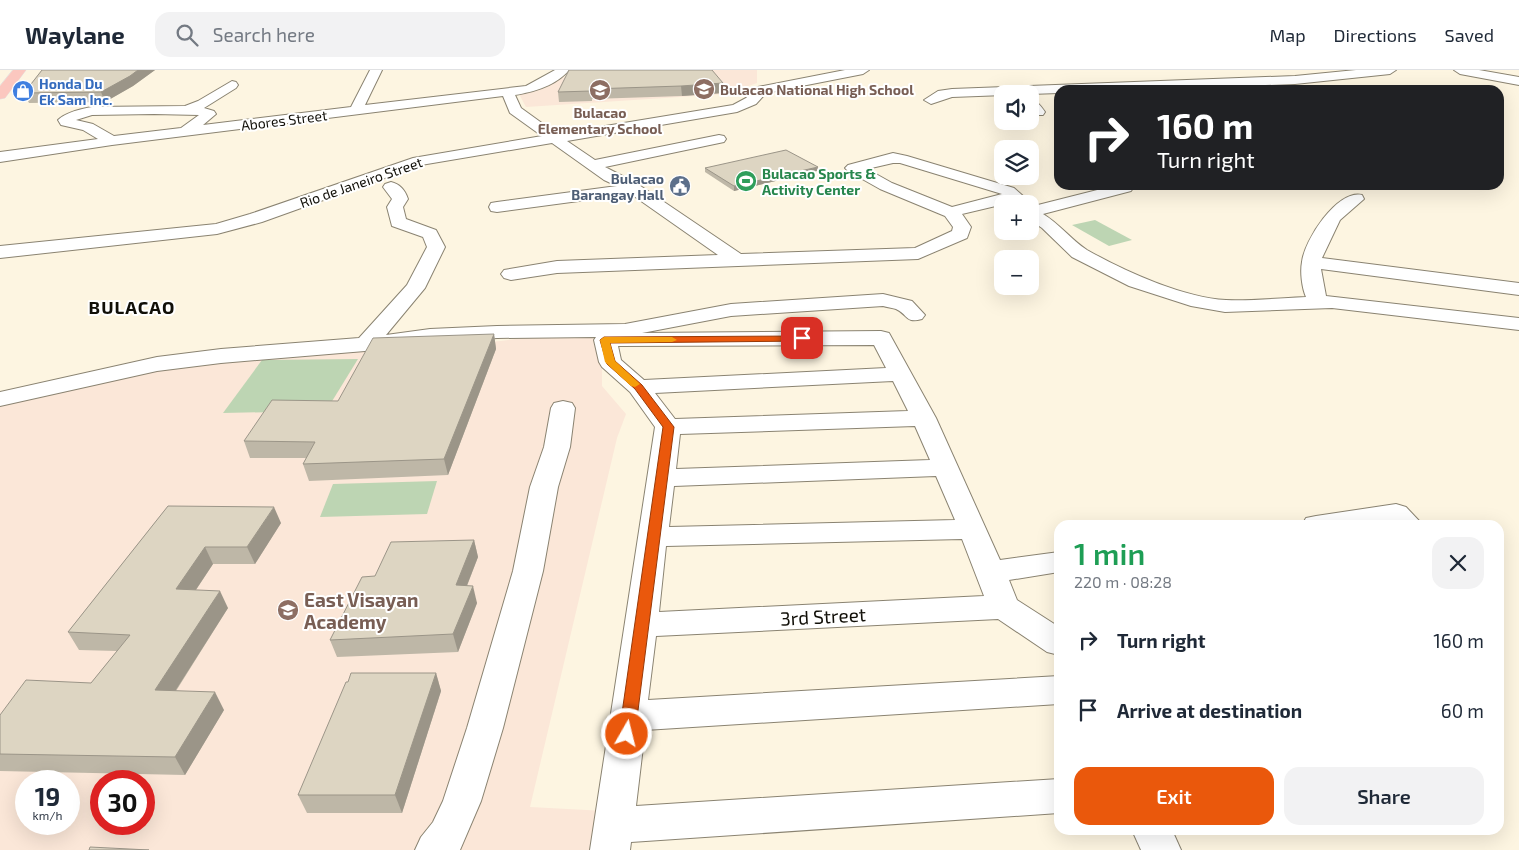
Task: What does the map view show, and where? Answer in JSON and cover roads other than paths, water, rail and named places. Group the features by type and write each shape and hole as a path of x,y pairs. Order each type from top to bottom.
{"main road":[{"path":"0,79 7,70"},
{"path":"0,95 20,70"}],"street":[{"path":"356,110 376,70"},
{"name":"Abores Street","path":"0,157 112,141 529,89 563,70"},
{"name":"Rio de Janeiro Street","path":"0,252 170,227 217,229 240,224 418,161 737,108 751,101 762,90 822,74 864,70"},
{"path":"1151,85 1295,80 1390,70"},
{"path":"1460,70 1501,74 1519,81"},
{"path":"1352,75 1376,85"},
{"path":"1006,78 1012,85"},
{"path":"186,110 203,104 232,85"},
{"path":"1039,91 1054,90"},
{"path":"508,92 515,110 592,165 634,189 737,260"},
{"path":"931,100 943,94 994,93"},
{"path":"112,141 88,127 66,122 65,120 92,111 186,110 206,111 209,114 184,132"},
{"path":"592,165 719,139"},
{"path":"511,274 557,267 918,254 961,234 962,227 951,212 886,186 853,168 893,158 902,159 1012,192 1014,195"},
{"path":"365,344 407,301 428,268 436,247 430,234 398,222 395,207 400,199 398,193 391,187"},
{"path":"497,207 634,189"},
{"path":"1039,210 1117,190"},
{"path":"1318,302 1314,292 1311,262 1322,234 1329,224 1344,206 1356,199"},
{"path":"951,212 994,204"},
{"path":"1039,218 1048,224 1078,253 1136,282 1191,300 1225,306 1318,302 1519,324"},
{"path":"1311,262 1519,289"},
{"path":"0,399 157,364 430,336 625,330 671,323 702,314 730,310 882,300 905,305 915,315"},
{"path":"1054,640 1004,607 973,529 924,418 881,338 604,340 610,362 638,387 668,427 612,837 1054,796"},
{"path":"638,387 900,374"},
{"path":"435,850 447,835 462,801 485,728 528,571 544,487 557,447 563,408"},
{"path":"668,427 924,418"},
{"path":"661,478 946,468"},
{"path":"1349,520 1396,513 1404,520"},
{"path":"654,536 973,529"},
{"path":"990,572 1054,563"},
{"name":"3rd Street","path":"642,625 1004,607"},
{"path":"630,716 1054,690"},
{"path":"1154,835 1161,850"}],"place":[{"name":"Bulacao National High School","path":"704,89"},
{"name":"Bulacao Elementary School","path":"600,90"},
{"name":"Honda Du Ek Sam Inc.","path":"23,91"},
{"name":"Bulacao Sports & Activity Center","path":"746,181"},
{"name":"Bulacao Barangay Hall","path":"680,186"},
{"name":"East Visayan Academy","path":"288,610"}],"district":[{"name":"BULACAO","path":"132,307"}]}
